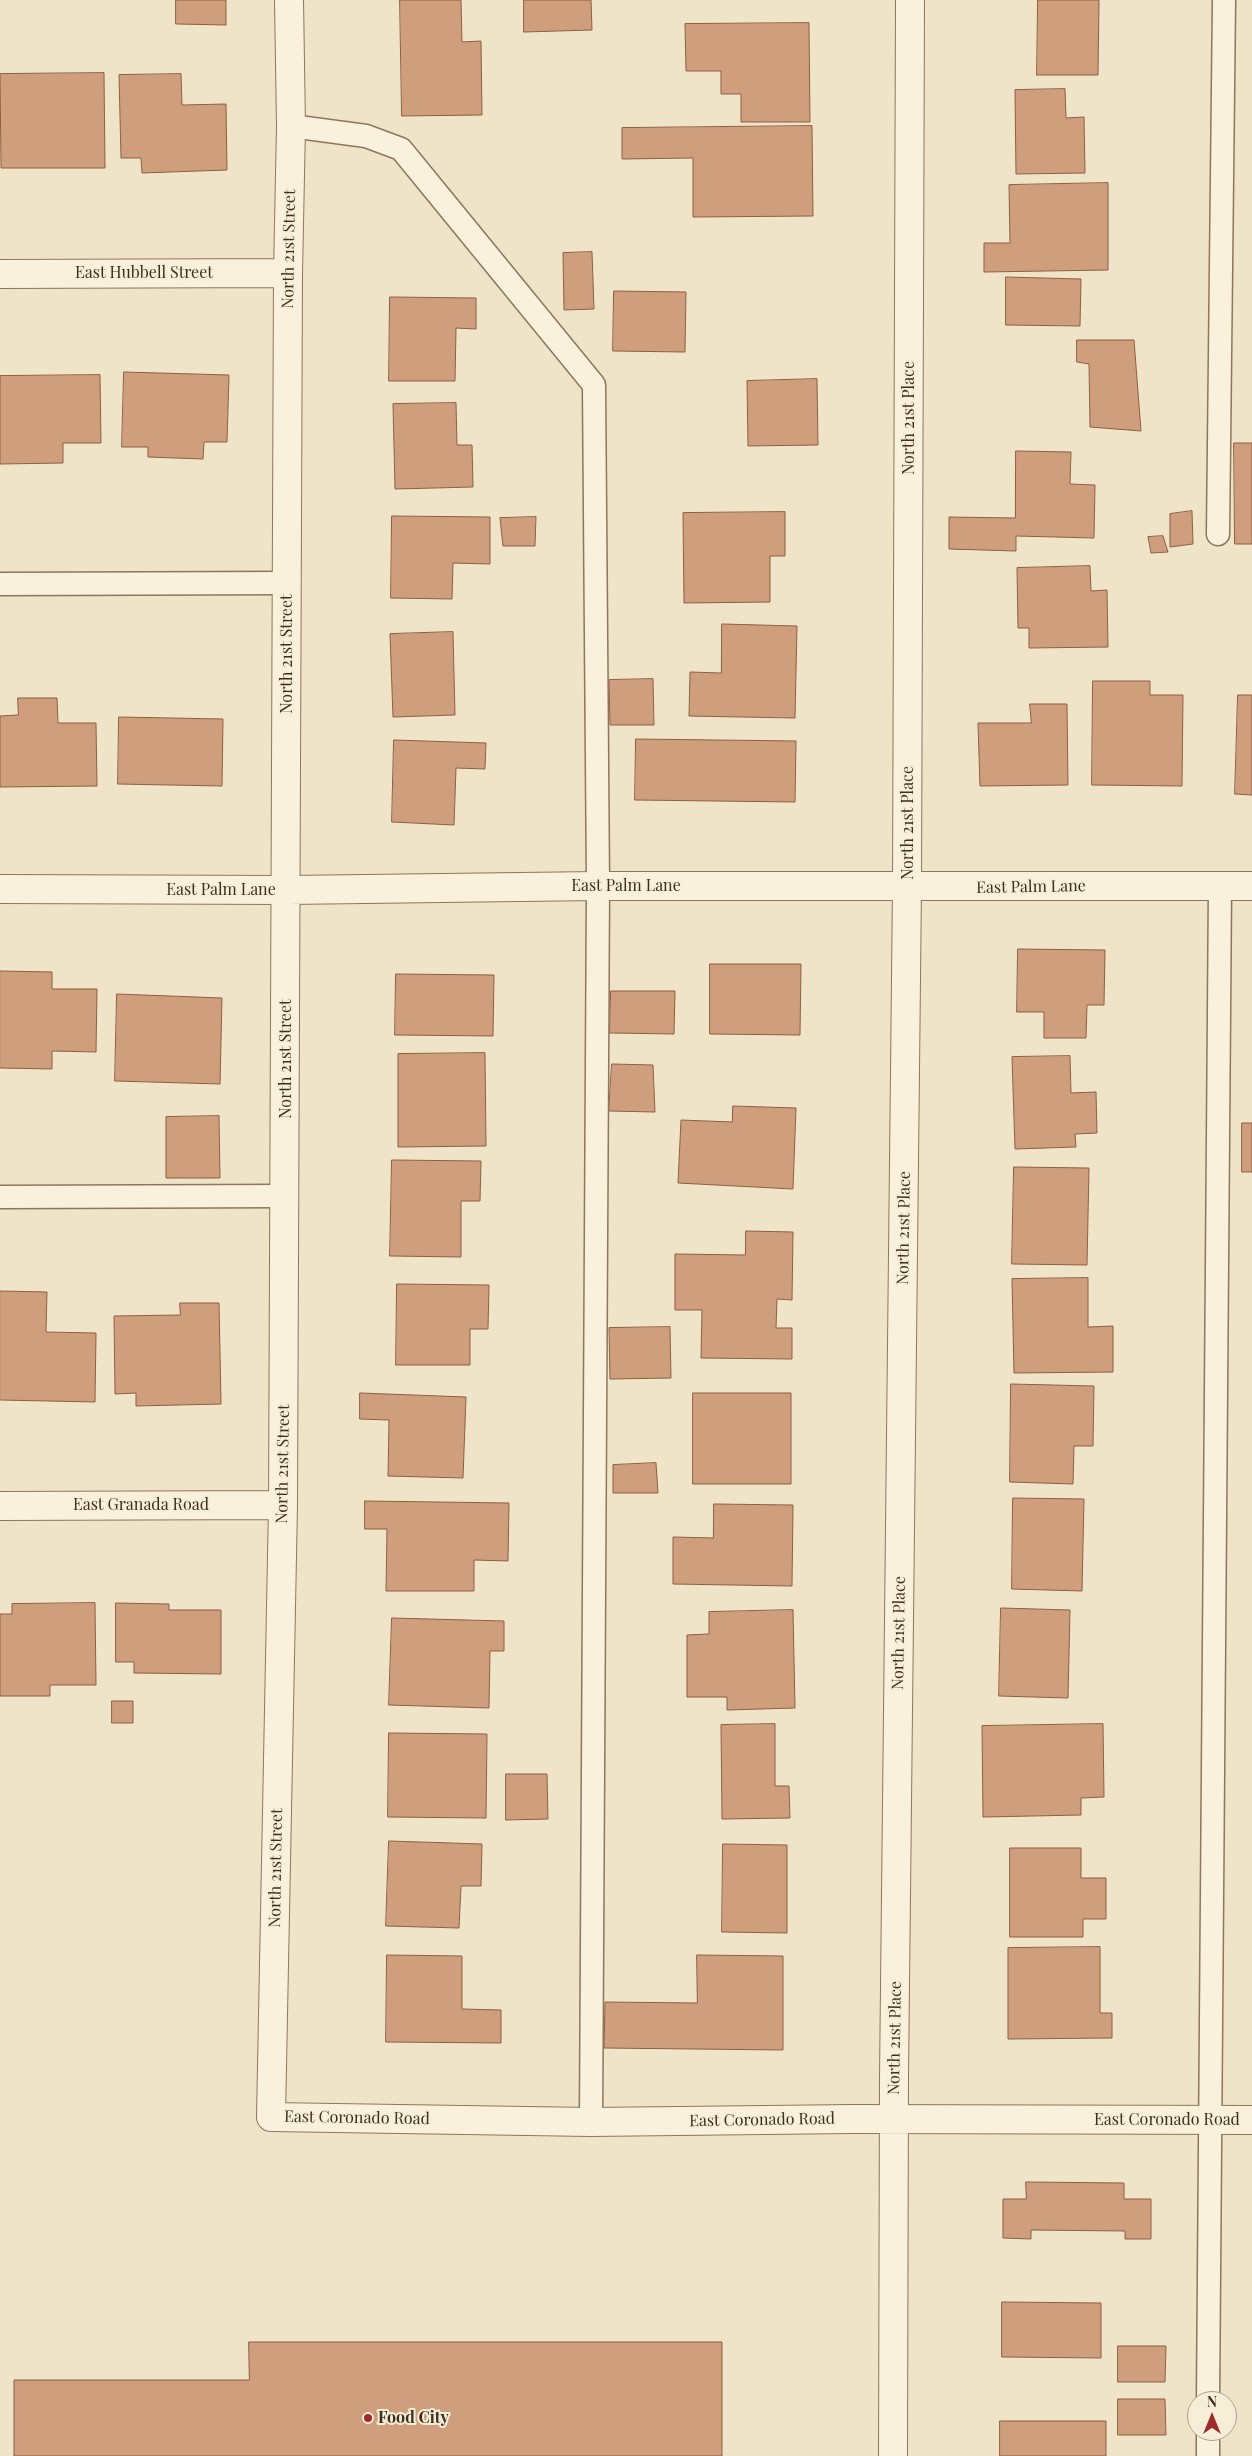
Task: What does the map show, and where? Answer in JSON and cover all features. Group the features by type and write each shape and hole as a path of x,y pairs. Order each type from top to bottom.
{"street":[{"name":"North 21st Street","path":"271,2117 283,1505 287,890 288,273 291,126 289,0"},
{"name":"North 21st Place","path":"893,2456 894,2119 908,887 910,0"},
{"name":"East Hubbell Street","path":"0,274 288,273"},
{"name":"East Palm Lane","path":"0,889 287,890 598,886 1252,886"},
{"name":"East Granada Road","path":"0,1506 283,1505"},
{"name":"East Coronado Road","path":"271,2117 590,2122 894,2119 1252,2120"}],"lane":[{"path":"1218,534 1224,0"},
{"path":"291,126 366,136 401,149 594,385 598,886 590,2122"},
{"path":"0,584 287,583"},
{"path":"1208,2391 1220,886"},
{"path":"0,1197 285,1196"},
{"path":"1208,2441 1208,2456"}],"building":[{"path":"176,0 226,0 226,25 176,24"},
{"path":"400,0 461,0 462,42 481,41 482,115 402,116"},
{"path":"524,0 591,0 592,30 524,32"},
{"path":"1038,0 1099,0 1098,75 1037,75"},
{"path":"809,23 810,122 741,122 741,94 721,94 721,71 686,71 685,24"},
{"path":"104,73 105,168 1,168 0,74"},
{"path":"181,74 182,105 226,104 227,170 142,173 141,158 121,158 119,75"},
{"path":"1065,89 1066,118 1084,117 1085,173 1016,174 1015,90"},
{"path":"812,126 813,216 693,217 693,158 622,159 622,128"},
{"path":"1108,183 1108,270 984,272 984,243 1010,243 1009,185"},
{"path":"592,252 594,309 564,310 563,253"},
{"path":"1006,277 1081,279 1080,326 1006,325"},
{"path":"614,291 686,292 685,352 613,351"},
{"path":"390,297 476,298 476,329 456,328 455,381 389,381"},
{"path":"1077,340 1134,340 1141,431 1090,427 1089,364 1077,362"},
{"path":"124,372 229,375 227,442 204,442 203,459 148,457 148,447 122,447"},
{"path":"100,375 101,443 63,443 63,463 0,464 0,376"},
{"path":"817,379 818,445 748,446 747,381"},
{"path":"456,403 457,445 472,445 473,487 395,489 393,404"},
{"path":"1234,443 1252,443 1252,544 1235,544"},
{"path":"1016,451 1071,452 1070,484 1095,485 1094,538 1016,536 1016,551 949,549 949,517 1015,518"},
{"path":"1192,511 1193,544 1170,547 1170,514"},
{"path":"785,512 785,556 770,556 770,602 684,603 683,513"},
{"path":"392,516 490,517 490,564 453,563 452,599 391,598"},
{"path":"536,517 535,546 503,546 500,518"},
{"path":"1163,536 1168,552 1151,553 1148,537"},
{"path":"1090,566 1091,591 1107,590 1108,647 1029,648 1029,628 1018,628 1017,568"},
{"path":"722,624 797,626 795,718 689,716 690,672 721,673"},
{"path":"453,632 455,715 393,717 390,634"},
{"path":"653,679 654,725 610,725 609,680"},
{"path":"1093,681 1150,681 1150,695 1183,695 1182,786 1092,785"},
{"path":"1238,695 1252,695 1252,795 1235,794"},
{"path":"18,698 57,698 58,723 96,723 97,786 0,787 0,716 18,715"},
{"path":"1030,704 1067,704 1068,785 980,786 978,723 1031,723"},
{"path":"119,717 223,719 222,786 118,784"},
{"path":"636,739 796,741 795,802 635,800"},
{"path":"394,740 486,743 485,769 456,768 454,825 392,822"},
{"path":"1018,949 1105,950 1104,1005 1087,1005 1086,1038 1044,1038 1044,1012 1017,1012"},
{"path":"710,964 801,964 800,1035 710,1034"},
{"path":"0,971 52,972 52,989 97,989 96,1052 52,1051 52,1069 0,1068"},
{"path":"396,974 494,975 493,1036 395,1035"},
{"path":"611,991 675,991 674,1034 610,1033"},
{"path":"117,994 222,998 220,1084 115,1081"},
{"path":"485,1053 486,1146 398,1147 398,1054"},
{"path":"1070,1056 1071,1093 1096,1092 1097,1133 1075,1134 1076,1147 1015,1149 1012,1057"},
{"path":"612,1064 653,1065 655,1112 609,1111"},
{"path":"733,1106 796,1108 793,1189 678,1183 681,1120 732,1122"},
{"path":"219,1116 220,1178 166,1178 166,1117"},
{"path":"1242,1123 1252,1123 1252,1172 1242,1172"},
{"path":"392,1160 481,1161 480,1201 461,1201 461,1257 390,1256"},
{"path":"1014,1167 1089,1168 1087,1265 1012,1264"},
{"path":"746,1231 793,1232 792,1300 777,1299 776,1328 792,1328 792,1359 701,1358 702,1310 675,1310 675,1254 745,1255"},
{"path":"1088,1278 1088,1327 1113,1326 1113,1372 1014,1373 1012,1279"},
{"path":"397,1284 489,1285 488,1329 470,1329 470,1365 396,1365"},
{"path":"0,1291 47,1292 46,1332 96,1333 95,1402 0,1400"},
{"path":"180,1303 219,1303 221,1404 136,1406 136,1393 115,1394 114,1316 180,1315"},
{"path":"670,1327 671,1378 610,1379 609,1328"},
{"path":"1011,1384 1094,1386 1093,1446 1074,1446 1073,1484 1010,1482"},
{"path":"360,1393 466,1397 463,1478 388,1476 389,1420 360,1419"},
{"path":"693,1393 791,1393 791,1484 693,1484"},
{"path":"656,1463 658,1493 613,1493 613,1465"},
{"path":"1013,1498 1084,1499 1082,1591 1012,1589"},
{"path":"365,1501 509,1503 508,1561 474,1560 474,1591 386,1591 387,1529 365,1529"},
{"path":"714,1504 793,1505 792,1586 673,1584 673,1537 713,1538"},
{"path":"95,1603 96,1685 50,1685 50,1696 0,1696 0,1614 12,1614 12,1604"},
{"path":"116,1603 169,1604 169,1610 221,1610 221,1674 134,1673 134,1662 116,1662"},
{"path":"1001,1608 1070,1610 1068,1698 999,1696"},
{"path":"793,1610 795,1708 727,1710 727,1697 687,1697 687,1635 709,1634 709,1612"},
{"path":"392,1618 504,1621 504,1651 490,1651 489,1708 389,1705"},
{"path":"112,1701 133,1701 133,1723 112,1723"},
{"path":"775,1724 775,1786 789,1786 790,1818 722,1819 721,1725"},
{"path":"1103,1724 1104,1797 1081,1798 1081,1815 983,1817 982,1726"},
{"path":"389,1733 487,1734 486,1818 388,1817"},
{"path":"506,1774 547,1774 548,1819 506,1820"},
{"path":"389,1841 482,1844 481,1886 461,1886 459,1928 386,1926"},
{"path":"723,1844 787,1845 787,1933 722,1932"},
{"path":"1010,1848 1081,1848 1081,1878 1106,1878 1106,1919 1083,1919 1083,1937 1010,1937"},
{"path":"1100,1947 1100,2013 1112,2013 1112,2038 1008,2039 1008,1948"},
{"path":"387,1955 462,1956 462,2009 501,2010 501,2043 386,2042"},
{"path":"697,1955 783,1956 783,2050 604,2048 605,2002 697,2003"},
{"path":"1026,2182 1124,2183 1124,2199 1151,2199 1151,2239 1125,2239 1125,2231 1031,2230 1031,2239 1003,2238 1003,2199 1026,2199"},
{"path":"1002,2302 1101,2303 1101,2358 1002,2357"},
{"name":"Food City","path":"249,2342 722,2342 722,2456 14,2456 14,2380 249,2380"},
{"path":"1118,2346 1166,2346 1165,2382 1118,2382"},
{"path":"1118,2399 1165,2399 1166,2435 1118,2435"},
{"path":"1000,2421 1106,2421 1106,2456 1000,2456"}],"place":[{"name":"Food City","path":"368,2418"}]}
